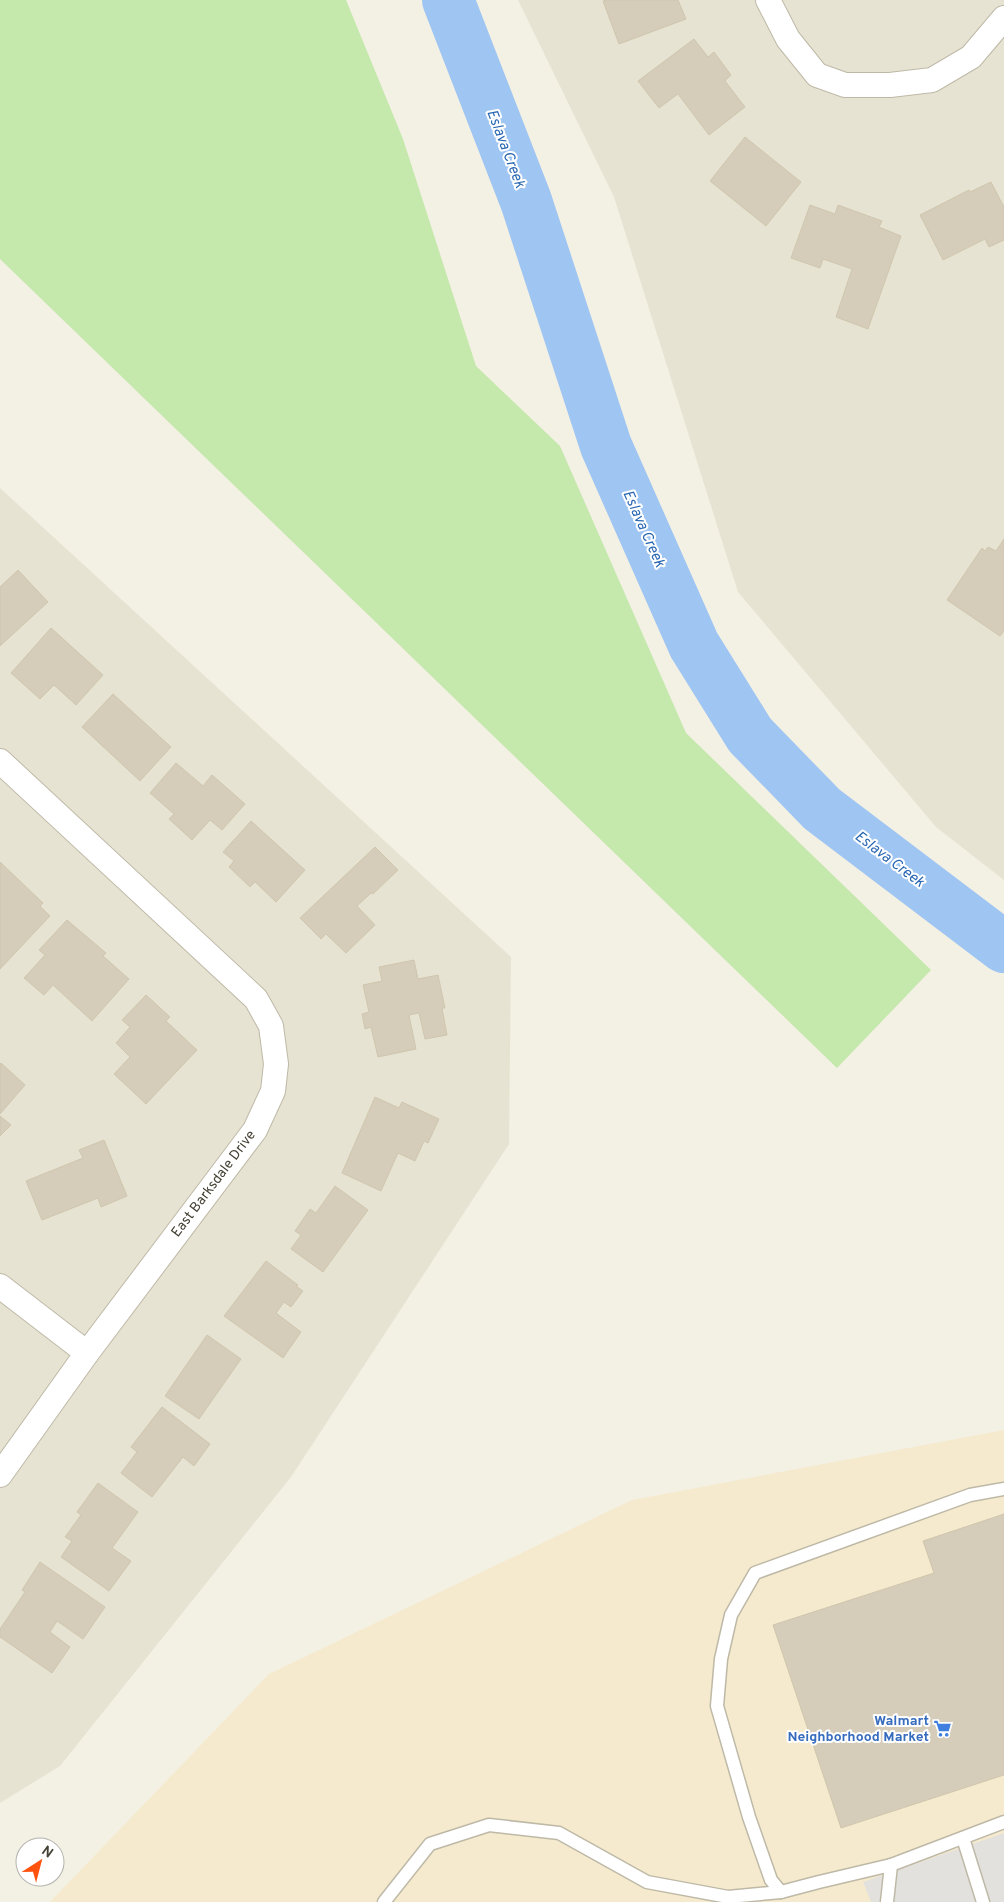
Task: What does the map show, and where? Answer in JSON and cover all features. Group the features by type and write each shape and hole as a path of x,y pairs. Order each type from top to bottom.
{"street":[{"path":"769,2 788,38 817,75 845,85 890,85 932,80 971,56 1004,18"},
{"name":"East Barksdale Drive","path":"0,761 256,999 271,1026 276,1064 273,1091 255,1130 87,1353 0,1475"},
{"path":"0,1286 87,1353"}],"lane":[{"path":"781,1892 771,1880 749,1817 717,1706 721,1659 731,1615 755,1573 970,1495 1004,1489"},
{"path":"384,1902 430,1844 489,1825 559,1833 647,1882 728,1897 781,1892 891,1865 1004,1822"},
{"path":"963,1838 983,1902"},
{"path":"887,1902 891,1865"}],"shaded area":[{"path":"518,0 1004,0 1004,880 936,827 738,592 614,197"},
{"path":"0,488 511,957 509,1144 291,1477 60,1766 0,1803"},
{"path":"1004,1430 1004,1902 50,1902 269,1674 632,1500"},
{"path":"1004,1833 1004,1902 871,1902 863,1882"}],"green space":[{"path":"0,0 346,0 403,139 476,366 560,446 686,733 931,970 837,1068 0,259"}],"building":[{"path":"678,0 686,19 619,44 603,1"},
{"path":"694,39 708,57 714,52 731,75 725,81 745,107 709,135 678,94 659,108 638,81"},
{"path":"745,137 801,182 766,226 710,181"},
{"path":"991,182 1004,207 1004,240 989,247 985,239 943,260 920,215 969,190 970,192"},
{"path":"810,205 835,214 838,205 882,221 879,227 901,236 868,329 836,317 852,269 823,259 820,268 791,258"},
{"path":"1004,539 1004,631 1000,636 947,600 982,548 985,551 988,547 996,551"},
{"path":"18,570 48,602 0,646 0,587"},
{"path":"51,628 103,675 76,705 54,685 40,699 11,673"},
{"path":"113,694 171,747 140,781 82,727"},
{"path":"176,763 203,786 212,775 245,804 222,830 210,820 192,840 169,819 174,814 150,793"},
{"path":"251,821 305,870 276,902 255,882 250,887 229,867 234,861 223,852"},
{"path":"375,847 398,870 373,894 371,893 357,906 375,925 346,953 326,934 321,939 300,918"},
{"path":"0,862 43,903 40,906 50,916 0,969"},
{"path":"67,920 106,953 103,956 129,979 92,1021 53,985 44,995 24,978 45,955 39,950"},
{"path":"414,960 418,979 438,975 445,1008 442,1008 447,1035 425,1039 419,1013 409,1015 416,1049 378,1057 371,1027 365,1029 362,1014 369,1012 363,985 382,981 379,967"},
{"path":"146,995 170,1017 166,1021 197,1050 146,1104 114,1074 130,1057 116,1043 130,1027 122,1020"},
{"path":"0,1064 25,1085 0,1114"},
{"path":"375,1097 399,1108 402,1102 439,1119 428,1143 424,1141 415,1161 398,1153 381,1191 342,1173"},
{"path":"0,1116 11,1125 0,1136"},
{"path":"104,1140 127,1196 101,1207 98,1198 42,1220 26,1181 83,1158 79,1150"},
{"path":"335,1186 368,1210 323,1272 291,1249 301,1235 295,1231 310,1209 316,1213"},
{"path":"266,1261 298,1285 296,1286 303,1291 291,1307 284,1302 276,1313 301,1332 283,1358 224,1316"},
{"path":"207,1335 241,1359 199,1419 165,1396"},
{"path":"162,1407 210,1444 194,1466 183,1457 152,1497 121,1473 137,1452 131,1447"},
{"path":"98,1483 138,1512 112,1548 131,1561 109,1591 61,1557 72,1541 65,1537 81,1515 77,1512"},
{"path":"1004,1514 1004,1775 841,1828 773,1625 934,1573 923,1541"},
{"path":"40,1562 105,1607 83,1639 57,1621 50,1632 70,1647 52,1673 0,1637 0,1629 25,1592 22,1590"}],"waterway":[{"name":"Eslava Creek","path":"448,0 526,201 606,446 694,645 750,735 822,809 1004,947"}],"place":[{"name":"Walmart Neighborhood Market","path":"943,1729"}]}
